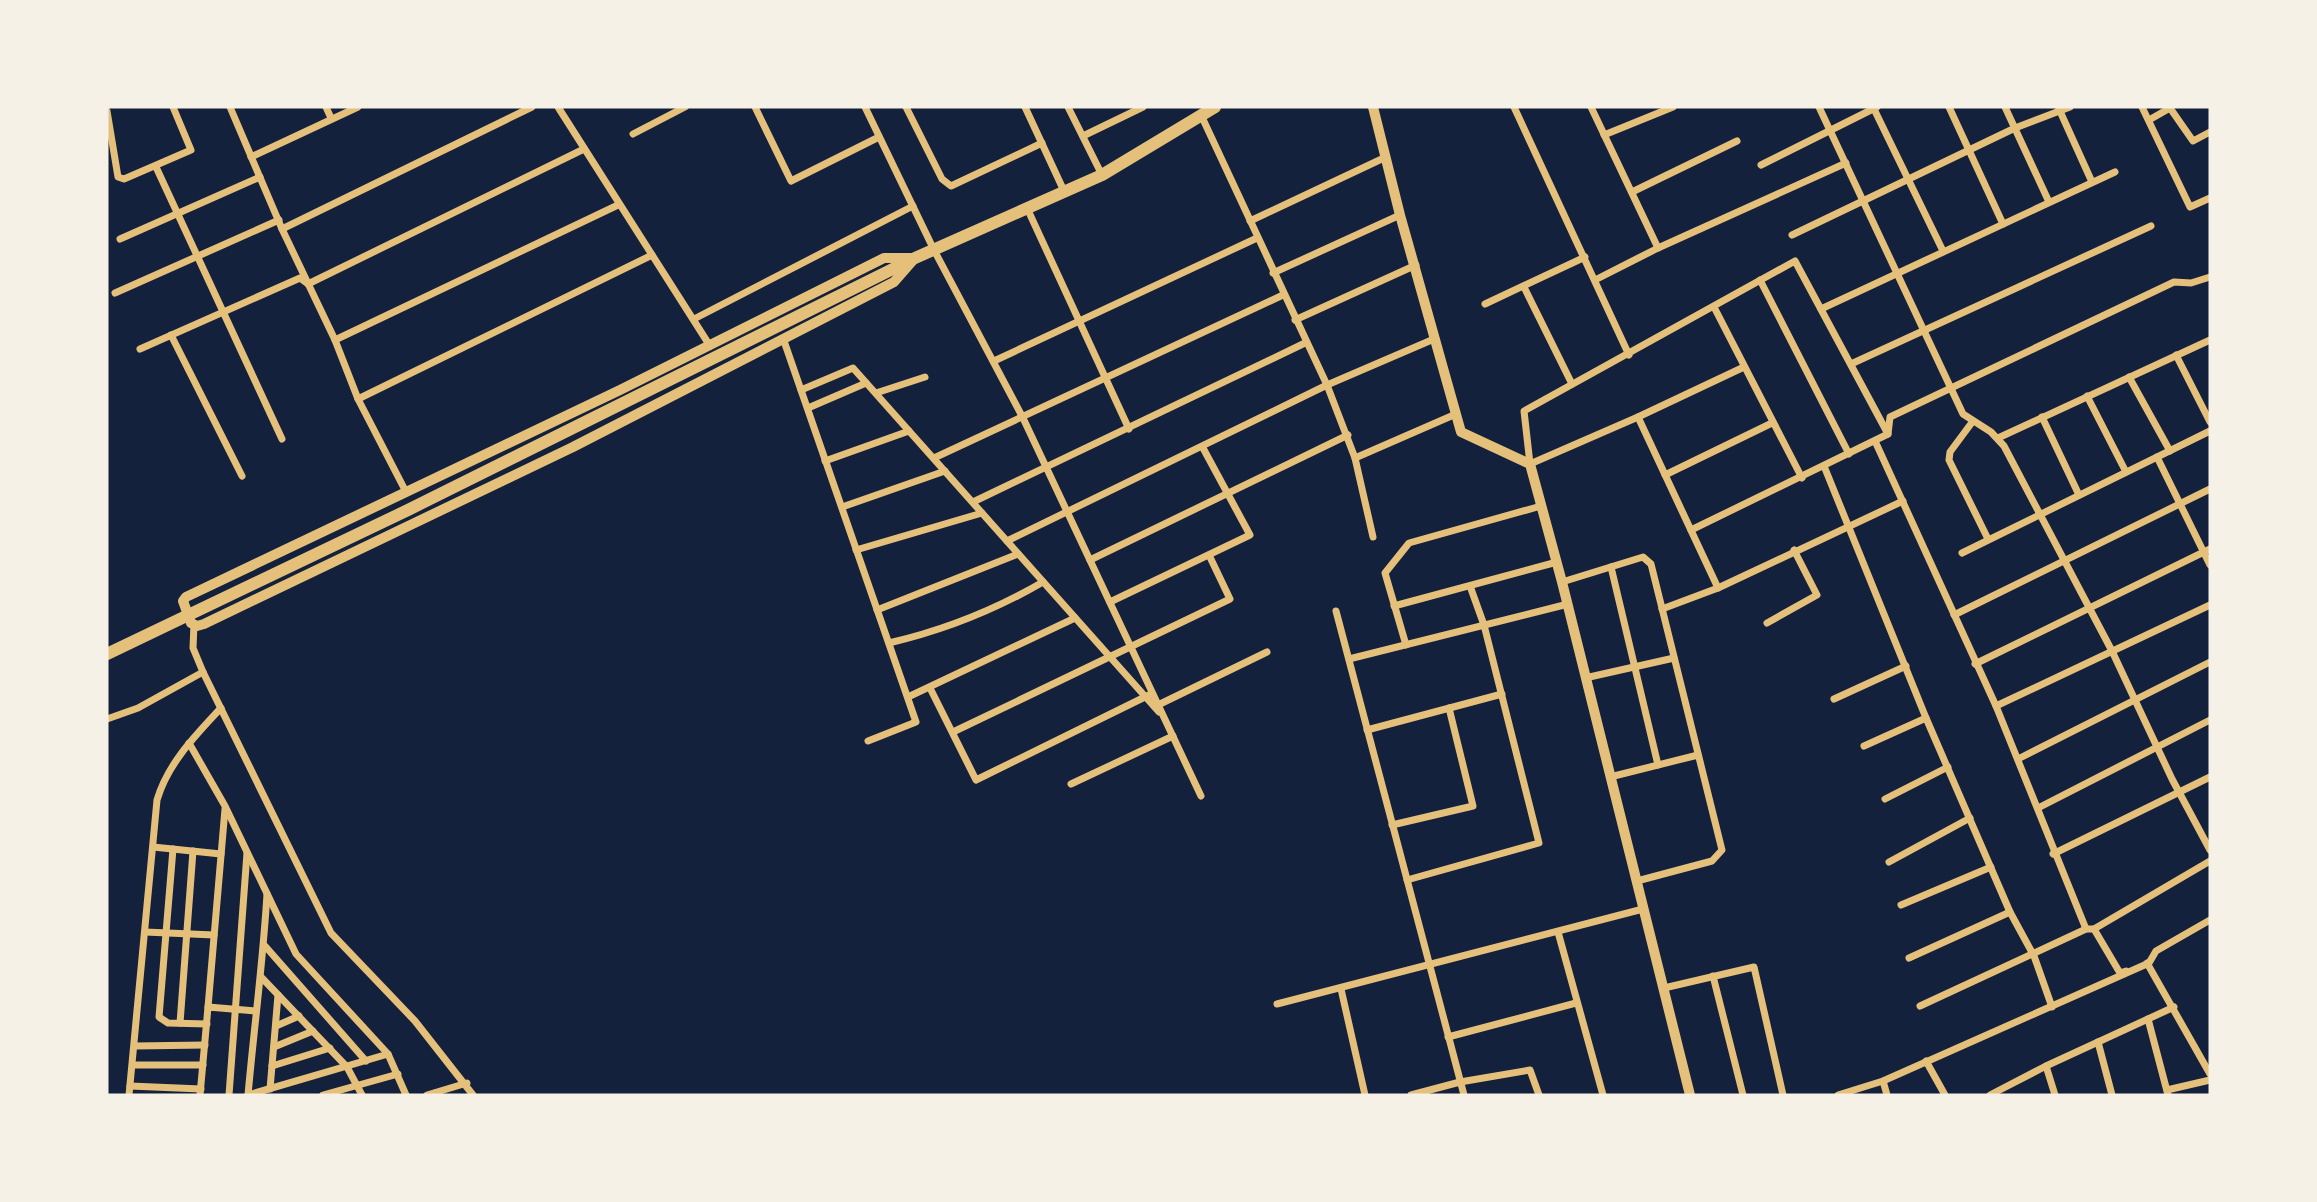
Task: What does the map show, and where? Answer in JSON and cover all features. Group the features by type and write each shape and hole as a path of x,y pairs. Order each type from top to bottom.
{"main road":[{"path":"107,654 410,509 915,258 1026,207 1102,176 1216,107"}],"street":[{"path":"107,111 118,177 124,178 156,167 191,150 173,107"},
{"path":"230,107 282,229 335,340 358,399 405,490"},
{"path":"326,107 331,118"},
{"path":"251,157 358,107"},
{"path":"282,229 532,107"},
{"path":"558,107 710,346"},
{"path":"633,134 685,107"},
{"path":"755,107 791,181 880,137"},
{"path":"864,107 934,250 1023,418 1131,646 1149,695 1173,736 1201,796"},
{"path":"906,107 942,179 951,186 1042,144"},
{"path":"1025,107 1064,191"},
{"path":"1068,107 1102,176"},
{"path":"1083,136 1143,107"},
{"path":"1373,107 1400,215 1461,432 1530,464 1744,367"},
{"path":"1514,107 1629,355"},
{"path":"1591,107 1658,248"},
{"path":"1604,135 1673,107"},
{"path":"1819,107 1963,414 1998,438 2112,651 2210,850"},
{"path":"1949,107 2003,223"},
{"path":"2005,107 2049,202"},
{"path":"1792,235 2015,128 2070,107"},
{"path":"2142,107 2190,207 2210,198"},
{"path":"1761,165 1876,108 1943,251"},
{"path":"2149,120 2170,108 2193,141 2210,132"},
{"path":"2059,109 2092,181"},
{"path":"1201,114 1348,435 1373,537"},
{"path":"1632,192 1737,141"},
{"path":"308,284 584,149"},
{"path":"1250,222 1385,157"},
{"path":"1595,280 1658,248 1846,163"},
{"path":"156,167 282,439"},
{"path":"1821,309 2115,172"},
{"path":"120,239 260,177"},
{"path":"335,340 618,205"},
{"path":"694,319 913,206"},
{"path":"1026,207 1129,429"},
{"path":"1273,273 1400,215"},
{"path":"115,293 279,220"},
{"path":"1851,364 2151,226"},
{"path":"994,362 1257,238"},
{"path":"358,399 652,254"},
{"path":"1485,304 1585,257"},
{"path":"474,1095 415,1021 331,933 203,672 193,648 194,624 183,601 186,597 405,490 710,346 884,258 915,258"},
{"path":"194,624 204,624 530,468 784,341 894,282 915,258"},
{"path":"1690,1095 1568,604 1530,464 1524,411 1795,261 1888,433"},
{"path":"1295,320 1416,265"},
{"path":"1888,433 1890,417 2174,282 2191,284 2210,277"},
{"path":"140,349 300,278 308,284"},
{"path":"1760,280 1849,454"},
{"path":"1524,287 1572,384"},
{"path":"934,458 1283,295"},
{"path":"1714,307 1802,478"},
{"path":"171,335 242,476"},
{"path":"1007,541 1203,448 1327,385 1434,339"},
{"path":"1998,438 2210,340"},
{"path":"784,341 916,722 869,741"},
{"path":"973,502 1305,343"},
{"path":"2176,355 2210,422"},
{"path":"801,390 853,368 1109,656 1158,705 1161,715"},
{"path":"876,393 925,376"},
{"path":"2129,377 2170,451"},
{"path":"808,408 866,383"},
{"path":"2087,396 2126,472"},
{"path":"1355,458 1456,414"},
{"path":"1638,417 1718,588"},
{"path":"2042,417 2079,495"},
{"path":"1973,421 1950,452 1949,460 1988,540"},
{"path":"1665,475 1772,423"},
{"path":"825,461 909,430"},
{"path":"1962,553 2210,431"},
{"path":"1691,530 1802,478 1888,433"},
{"path":"1090,560 1225,492 1348,435"},
{"path":"1875,441 1996,706 2038,808 2053,854 2090,929 2120,973 2149,963"},
{"path":"1110,602 1250,535 1203,448"},
{"path":"2157,457 2207,550 2210,565"},
{"path":"1824,466 1926,718 2010,912 2034,956 2052,1007"},
{"path":"842,507 945,471"},
{"path":"1954,615 2210,489"},
{"path":"1662,609 1718,588 1903,501"},
{"path":"1406,645 1385,573 1404,546 1541,506"},
{"path":"856,550 982,513"},
{"path":"1768,623 1817,596 1794,550"},
{"path":"1975,664 2088,606 2207,550"},
{"path":"877,610 1018,554"},
{"path":"953,732 1230,598 1209,555"},
{"path":"1562,582 1643,557 1648,559 1662,609 1722,850 1712,861 1637,881"},
{"path":"1394,606 1557,562"},
{"path":"1611,567 1658,765"},
{"path":"889,643 966,622 1003,606 1043,582"},
{"path":"1407,880 1539,843 1484,625 1470,586"},
{"path":"1349,659 1568,604"},
{"path":"1996,706 2210,605"},
{"path":"1336,611 1464,1095"},
{"path":"908,697 1075,618"},
{"path":"1158,705 1267,652"},
{"path":"1585,678 1674,657"},
{"path":"2018,759 2210,662"},
{"path":"1834,699 1906,666"},
{"path":"107,719 138,708 203,672"},
{"path":"930,688 976,780 1149,695"},
{"path":"1367,730 1502,694"},
{"path":"129,1095 161,787 189,743 221,708"},
{"path":"1392,825 1473,806 1449,708"},
{"path":"1864,746 1926,718"},
{"path":"2038,808 2210,720"},
{"path":"1071,784 1173,736"},
{"path":"189,743 225,806 296,954 388,1054 406,1095"},
{"path":"1610,778 1698,755"},
{"path":"1885,799 1948,767"},
{"path":"2053,854 2210,778"},
{"path":"130,1086 201,1092 225,806"},
{"path":"1889,862 1970,818"},
{"path":"153,847 221,854"},
{"path":"173,849 158,1011 163,1021 207,1024"},
{"path":"180,1023 193,851"},
{"path":"229,1095 247,852"},
{"path":"1920,1006 2090,929 2210,862"},
{"path":"1901,905 1991,867"},
{"path":"267,893 262,978 248,1095 388,1054"},
{"path":"1277,1004 1430,967 1643,909"},
{"path":"1909,958 2010,912"},
{"path":"1838,1095 1884,1081 2149,963 2157,951 2210,920"},
{"path":"145,932 214,935"},
{"path":"1558,932 1603,1095"},
{"path":"264,945 366,1061"},
{"path":"2149,963 2210,1074"},
{"path":"1664,988 1754,967 1783,1095"},
{"path":"1713,976 1744,1095"},
{"path":"262,978 348,1067 362,1095"},
{"path":"1341,989 1365,1095"},
{"path":"270,1089 278,995"},
{"path":"1448,1037 1576,1003"},
{"path":"208,1007 256,1012"},
{"path":"1990,1095 2003,1092 2046,1066 2174,1007"},
{"path":"276,1026 299,1016"},
{"path":"2148,1018 2167,1092 2210,1080"},
{"path":"274,1047 313,1031"},
{"path":"2098,1042 2112,1095"},
{"path":"135,1046 205,1045"},
{"path":"272,1066 330,1048"},
{"path":"1926,1061 1945,1095"},
{"path":"133,1065 203,1065"},
{"path":"2046,1066 2055,1095"},
{"path":"1410,1095 1460,1082 1530,1070 1539,1095"},
{"path":"323,1095 398,1074"},
{"path":"1884,1081 1887,1095"},
{"path":"427,1095 467,1083"}]}
